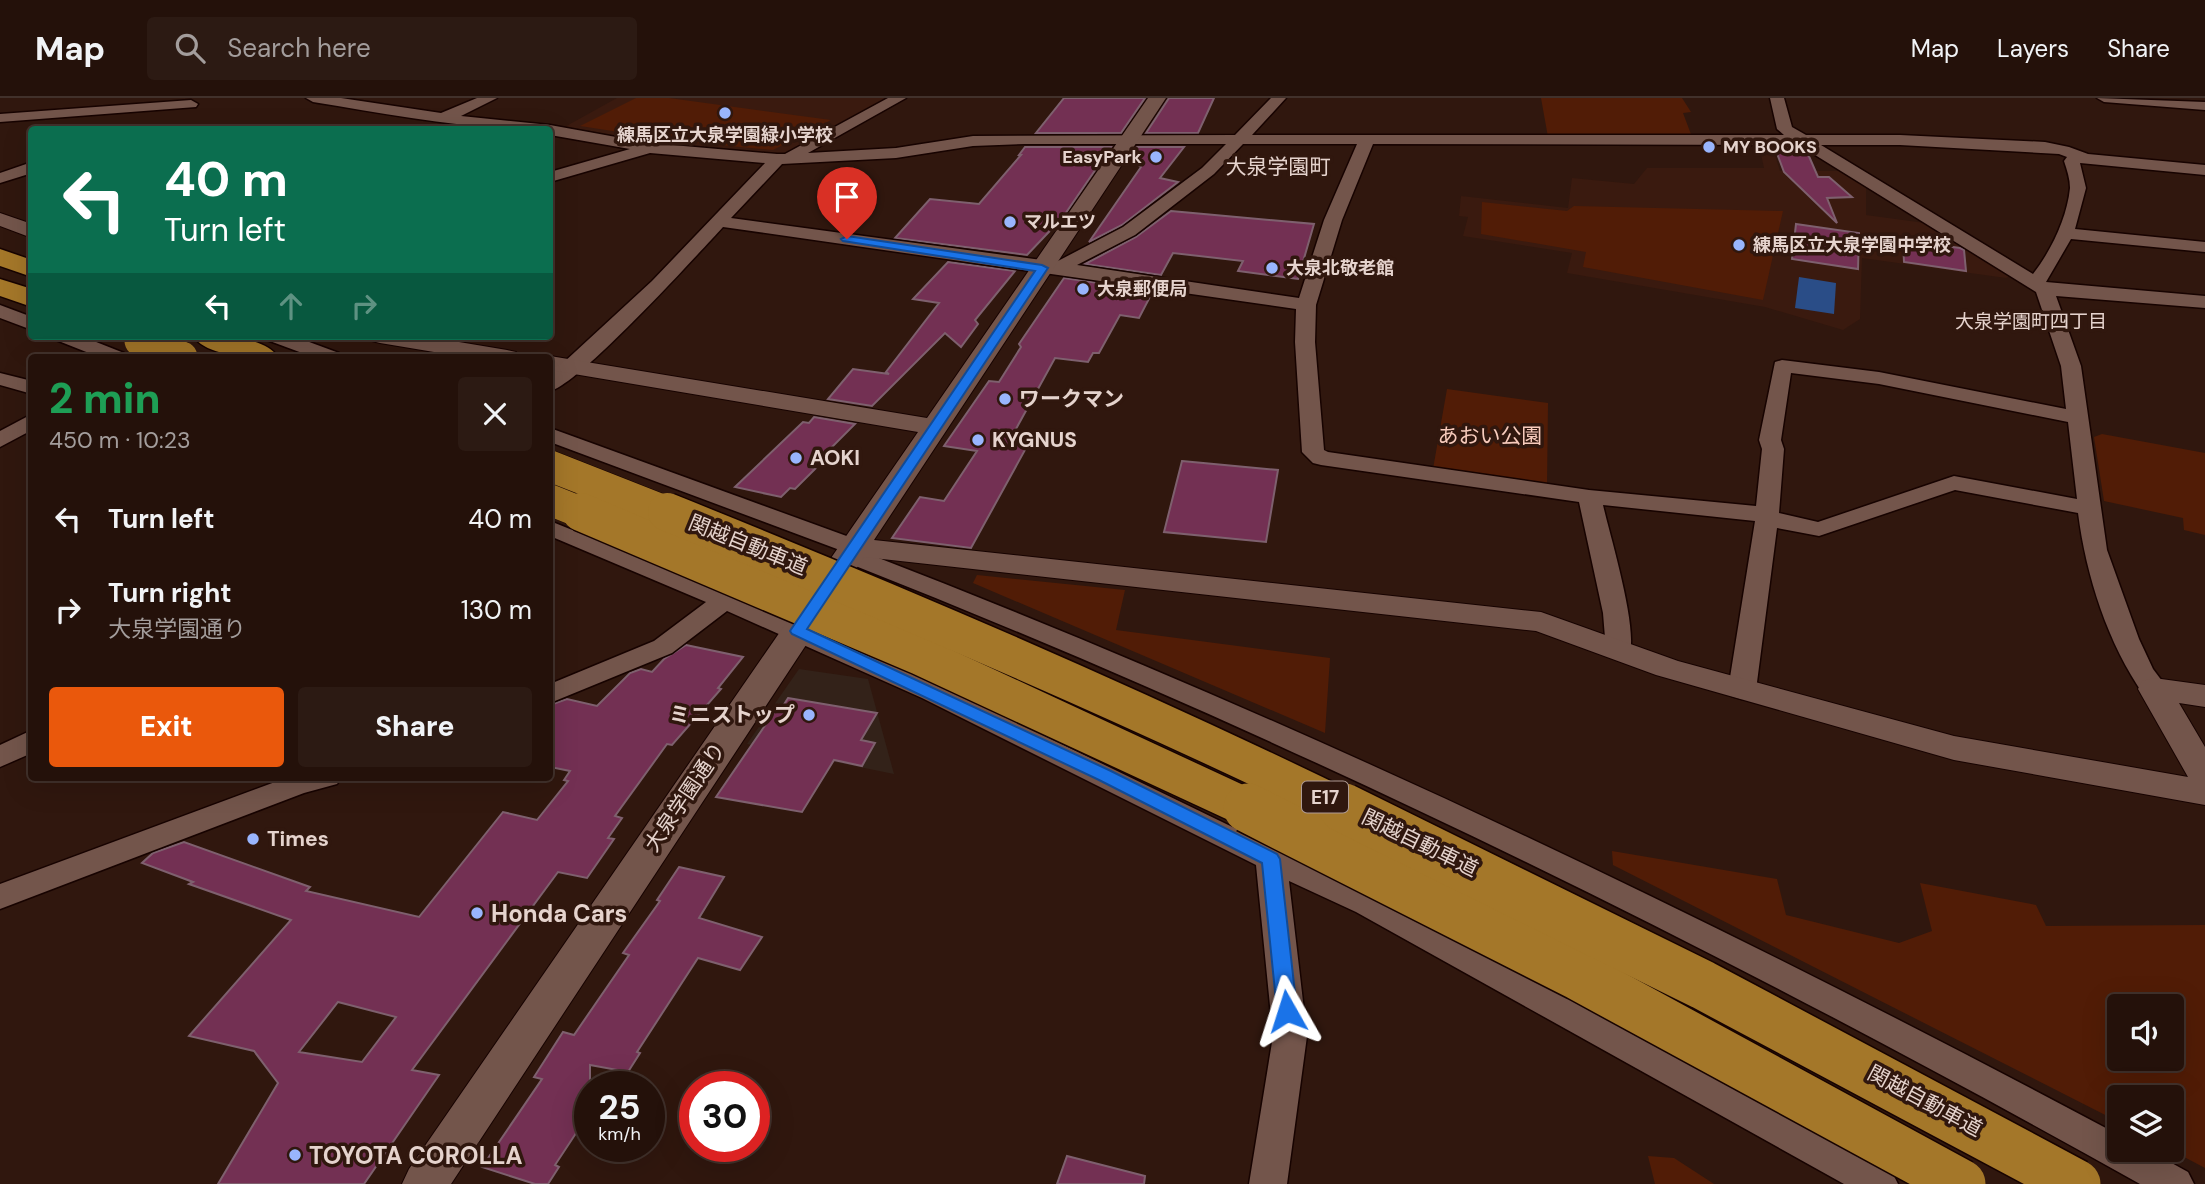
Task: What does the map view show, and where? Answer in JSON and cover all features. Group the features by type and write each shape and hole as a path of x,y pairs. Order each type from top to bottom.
{"highway":[{"path":"0,257 28,268"},
{"path":"0,287 28,298"},
{"path":"255,340 279,342"},
{"path":"131,348 164,354"},
{"name":"関越自動車道","path":"553,467 921,616 1108,697 1323,796 1704,984 2076,1184"},
{"name":"関越自動車道","path":"553,501 875,635 1067,723 1278,825 1521,946 1961,1184"}],"street":[{"path":"0,116 76,98"},
{"path":"140,124 209,98"},
{"path":"313,98 512,126"},
{"path":"442,118 490,98"},
{"path":"561,365 659,285 782,158 899,98"},
{"name":"大泉学園通り","path":"425,1184 933,427 1048,268 1157,98"},
{"path":"1048,268 1129,231 1208,171 1279,98"},
{"path":"1777,98 1785,129 2040,286 2205,302"},
{"path":"2104,98 2205,106"},
{"path":"0,116 191,104"},
{"path":"553,131 649,148 782,158 896,153 986,140 1909,140 2055,148 2078,157 2205,170"},
{"path":"1367,139 1333,219 1306,305 1305,342 1313,452 1321,458 1589,497 1756,513 1819,529 1954,483 2088,508"},
{"path":"553,176 649,148"},
{"path":"2078,157 2072,161 2079,187 2056,254 2040,286 2071,366 2095,550 2126,639 2141,671 2205,776"},
{"path":"0,178 28,168"},
{"path":"0,219 28,230"},
{"path":"719,221 1306,305"},
{"path":"2064,233 2205,247"},
{"path":"0,311 28,322"},
{"path":"86,340 131,348 166,340"},
{"path":"404,340 489,354"},
{"path":"279,342 321,354"},
{"path":"561,365 933,427"},
{"path":"1742,690 1767,517 1773,449 1770,440 1782,366 1879,378 2078,418"},
{"path":"0,379 28,387"},
{"path":"0,440 28,422"},
{"path":"553,436 854,547 1541,622 1742,690 1954,748 2205,792"},
{"path":"1589,497 1616,613 1619,650"},
{"path":"553,529 798,631 1019,734 1271,859 1367,903 1879,1184"},
{"path":"854,547 862,560 935,587 1198,695 1556,863 2014,1095 2175,1184"},
{"path":"935,587 933,572 951,558"},
{"path":"553,693 663,647 724,600"},
{"path":"2154,689 2205,696"},
{"path":"0,757 28,742"},
{"path":"0,897 312,781"},
{"path":"1268,1184 1290,1036 1271,859"},
{"path":"1483,967 1556,863"}],"shaded area":[{"name":"練馬区立大泉学園緑小学校","path":"617,98 891,98 782,154 647,144 561,129"},
{"name":"練馬区立大泉学園中学校","path":"1752,143 1775,143 1772,146 1780,171 1843,171 1866,186 1866,215 1925,223 2012,275 2006,278 1862,258 1860,319 1843,330 1765,307 1567,273 1572,253 1463,236 1468,217 1459,216 1461,196 1568,208 1572,178 1634,184 1647,168 1764,168 1759,145"},
{"path":"799,669 868,679 894,774 747,744"}],"green space":[{"name":"練馬区立大泉学園緑小学校","path":"636,98 669,98 831,120 773,150 677,141 580,126"},
{"path":"1541,98 1682,98 1691,112 1683,113 1692,137 1548,137"},
{"path":"1482,202 1567,211 1574,206 1783,211 1763,300 1583,267 1586,252 1481,234"},
{"name":"あおい公園","path":"1447,389 1548,403 1547,484 1433,469"},
{"path":"2102,434 2205,453 2205,535 2184,530 2183,518 2104,501 2094,437"},
{"path":"977,575 1125,590 1116,630 1330,658 1325,733 973,583"},
{"path":"1612,851 1777,879 1786,915 1899,943 1932,931 1920,883 2036,905 2046,926 2205,925 2205,1168 2184,1157 2184,1085 2107,1085 2107,1116 1613,865"},
{"path":"1648,1156 1674,1158 1714,1184 1655,1184"}],"water":[{"path":"1799,277 1836,283 1834,314 1795,308"}],"building":[{"path":"1064,98 1145,98 1121,133 1036,133"},
{"path":"1169,98 1214,98 1198,133 1146,133"},
{"path":"1025,147 1111,147 1063,217 1027,255 895,238 930,199 979,204"},
{"path":"1137,147 1184,147 1160,178 1178,182 1122,225 1089,242 1141,167 1129,158"},
{"path":"1775,148 1801,149 1808,154 1818,177 1829,177 1852,197 1827,198 1837,223 1784,172"},
{"path":"1171,211 1314,224 1298,279 1238,271 1243,261 1173,253 1161,275 1085,264 1136,237"},
{"path":"1796,224 1859,233 1858,269 1792,259"},
{"path":"1903,240 1960,248 1964,250 1966,271 1904,262"},
{"path":"948,262 1015,271 975,320 978,324 961,347 945,333 872,406 828,399 853,369 889,374 886,372 939,303 913,299"},
{"path":"1064,278 1153,291 1139,318 1120,315 1099,353 1093,353 1088,362 1055,358 1011,438 1031,439 971,548 892,538 920,497 944,501 977,451 944,446 989,381 999,382 1021,347 1019,344"},
{"path":"814,417 855,424 811,468 815,469 795,489 790,488 781,497 735,487 803,422 809,423"},
{"path":"1182,461 1278,470 1266,542 1164,532"},
{"path":"686,645 743,657 718,688 721,689 672,745 667,744 615,816 622,818 608,838 614,839 587,878 558,872 412,1070 439,1075 364,1184 218,1184 278,1083 254,1051 189,1036 291,920 189,884 193,882 142,863 153,853 184,842 310,887 306,891 419,917 503,812 537,820 568,781 564,780 570,771 553,768 553,704 567,699 597,706 630,673 641,669 652,672 664,659","holes":["338,1002 396,1017 362,1062 299,1052"]},
{"path":"788,698 877,713 861,740 875,743 862,766 834,760 802,812 716,797 779,705 783,706"},
{"path":"679,867 724,877 699,918 762,937 740,970 698,958 637,1052 640,1053 629,1071 590,1065 590,1071 574,1071 574,1136 555,1165 559,1167 548,1184 535,1184 482,1167 542,1079 534,1077 563,1032 574,1035 629,955 623,953 660,901 657,900"},
{"path":"1067,1156 1145,1176 1144,1184 1057,1184"}],"place":[{"name":"練馬区立大泉学園緑小学校","path":"725,113"},
{"name":"MY BOOKS","path":"1709,147"},
{"name":"EasyPark","path":"1156,157"},
{"name":"マルエツ","path":"1010,222"},
{"name":"練馬区立大泉学園中学校","path":"1739,245"},
{"name":"大泉北敬老館","path":"1272,268"},
{"name":"大泉郵便局","path":"1083,289"},
{"name":"ワークマン","path":"1005,399"},
{"name":"KYGNUS","path":"978,440"},
{"name":"AOKI","path":"796,458"},
{"name":"ミニストップ","path":"809,715"},
{"name":"Times","path":"253,839"},
{"name":"Honda Cars","path":"477,913"},
{"name":"TOYOTA COROLLA","path":"295,1155"}],"district":[{"name":"大泉学園町","path":"1278,167"},
{"name":"大泉学園町四丁目","path":"2031,321"}],"route":[{"path":"847,239 1042,268 798,631 932,692 1271,859 1287,1011"}]}
